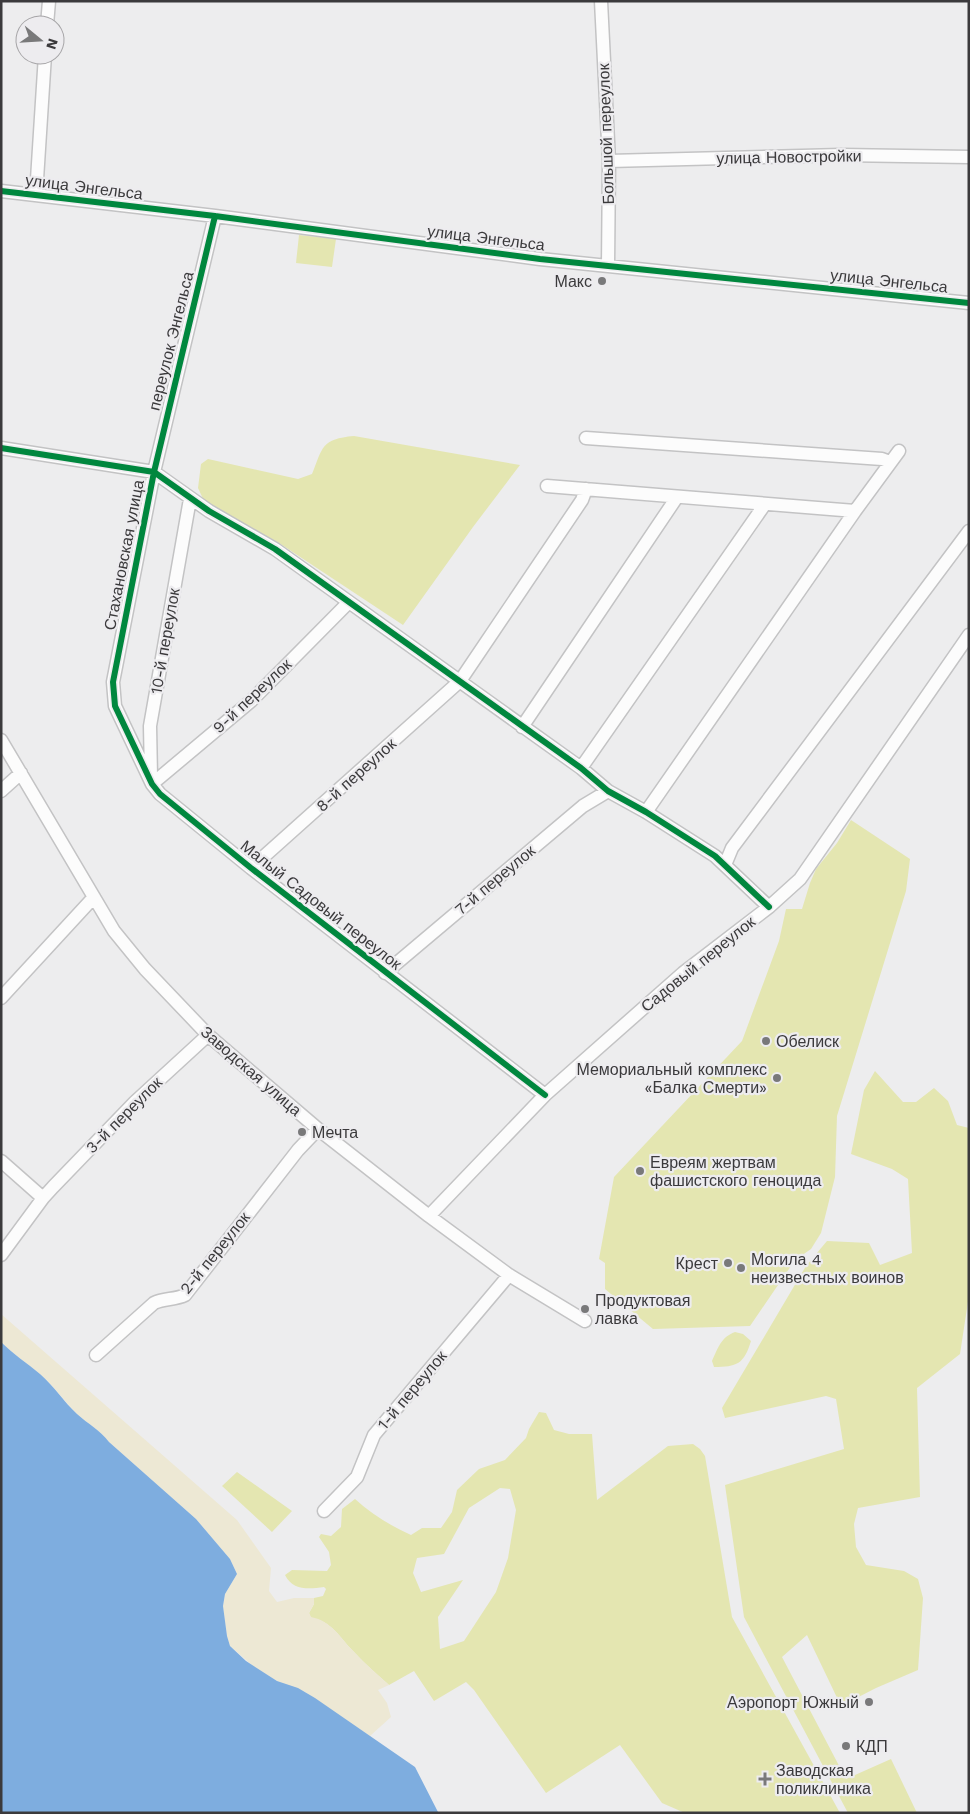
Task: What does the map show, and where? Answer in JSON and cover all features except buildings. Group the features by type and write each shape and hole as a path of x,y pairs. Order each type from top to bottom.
{"street":[{"path":"48,15 49,1"},
{"name":"Большой переулок","path":"601,1 609,162 608,266"},
{"name":"улица Энгельса","path":"36,195 44,65"},
{"name":"улица Новостройки","path":"609,162 841,155 969,157"},
{"name":"улица Энгельса","path":"1,191 215,216 540,259 969,303"},
{"name":"переулок Энгельса","path":"154,472 215,216"},
{"path":"586,438 882,459 890,462"},
{"name":"Стахановская улица","path":"1,448 154,472 113,682 115,706"},
{"path":"646,812 855,511 899,451"},
{"path":"154,472 190,499 275,550 581,768 608,790 715,856 769,906"},
{"path":"547,486 855,511"},
{"name":"8-й переулок","path":"251,868 460,681 582,500 586,489"},
{"path":"522,727 677,497"},
{"name":"10-й переулок","path":"152,784 150,726 190,499"},
{"path":"581,768 765,504"},
{"path":"724,865 732,848 969,531"},
{"name":"9-й переулок","path":"152,784 251,701 348,603"},
{"name":"Садовый переулок","path":"429,1216 545,1095 683,973 769,906 800,879 969,635"},
{"name":"Малый Садовый переулок","path":"115,706 152,784 160,794 385,973 545,1095"},
{"name":"Заводская улица","path":"1,740 114,931 130,952 208,1035 318,1129 429,1216 509,1275 585,1321"},
{"path":"1,791 22,773"},
{"name":"7-й переулок","path":"385,973 583,806 608,790"},
{"path":"1,998 94,897"},
{"name":"3-й переулок","path":"1,1255 44,1198 135,1102 208,1035"},
{"name":"2-й переулок","path":"96,1355 154,1303 162,1299 178,1298 185,1294 298,1150 318,1129"},
{"path":"1,1161 44,1198"},
{"name":"1-й переулок","path":"324,1511 357,1477 374,1435 509,1275"}],"green space":[{"path":"299,235 336,239 332,267 296,263"},
{"path":"354,436 520,465 403,625 279,543 205,503 198,488 201,464 208,459 298,479 312,474 321,451 329,442 343,437"},
{"name":"Мемориальный комплекс «Балка Смерти»","path":"851,820 910,859 906,891 837,1116 835,1177 821,1233 811,1249 798,1258 791,1266 750,1326 653,1329 605,1289 605,1263 599,1259 614,1177 742,1041 779,941 786,909 802,909 816,869 837,843"},
{"path":"875,1071 903,1102 916,1102 934,1088 948,1101 957,1125 969,1128 969,1295 960,1354 917,1388 920,1497 858,1508 854,1524 856,1547 866,1565 904,1571 918,1579 923,1598 918,1670 841,1706 807,1635 782,1657 846,1779 891,1759 917,1813 848,1813 744,1617 725,1485 844,1449 836,1399 826,1396 725,1418 722,1408 806,1266 827,1241 869,1243 880,1265 912,1253 908,1179 892,1169 851,1154 864,1090"},
{"path":"735,1332 743,1334 751,1341 746,1355 739,1363 734,1365 714,1367 712,1361 720,1344 726,1337"},
{"path":"539,1412 546,1413 554,1430 569,1434 592,1434 597,1500 668,1446 693,1444 700,1449 705,1456 732,1617 840,1813 685,1813 662,1803 620,1745 546,1793 474,1690 466,1682 434,1701 414,1671 389,1685 362,1661 330,1626 311,1618 309,1613 314,1604 314,1598 323,1596 326,1589 324,1587 302,1588 292,1584 285,1575 292,1570 327,1571 331,1565 329,1552 319,1537 321,1534 331,1536 341,1527 342,1509 355,1499 396,1528 411,1535 422,1528 441,1528 452,1512 457,1490 479,1469 505,1460 526,1438","holes":["500,1488 510,1489 516,1510 508,1558 496,1592 464,1641 440,1649 438,1617 463,1580 421,1592 413,1573 417,1558 444,1554 469,1508"]},
{"path":"237,1472 292,1511 272,1532 222,1486"}],"sand":[{"path":"1,1314 237,1520 271,1568 269,1591 277,1602 294,1598 314,1598 314,1604 309,1613 311,1617 330,1626 362,1661 389,1685 378,1690 387,1703 391,1717 370,1736 305,1692 277,1681 253,1666 230,1646 223,1606 225,1594 237,1574 230,1559 196,1519 102,1434 77,1414 50,1383 1,1342"}],"water":[{"path":"1,1342 40,1374 77,1414 102,1434 196,1519 230,1559 237,1574 225,1594 223,1606 230,1646 246,1661 277,1681 298,1688 315,1698 415,1767 438,1812 1,1813"}],"cycle path":[{"path":"1,191 215,216 540,259 969,303"},
{"path":"215,216 154,472 113,682 115,706 152,784 160,794 251,868 545,1095"},
{"path":"1,448 154,472 209,511 275,549 581,768 608,791 646,812 715,856 769,907"}],"place":[{"name":"Макс","path":"602,281"},
{"name":"Обелиск","path":"766,1041"},
{"name":"Мемориальный комплекс «Балка Смерти»","path":"777,1078"},
{"name":"Мечта","path":"302,1132"},
{"name":"Евреям жертвам фашистского геноцида","path":"640,1171"},
{"name":"Крест","path":"728,1263"},
{"name":"Могила 4 неизвестных воинов","path":"741,1268"},
{"name":"Продуктовая лавка","path":"585,1309"},
{"name":"Аэропорт Южный","path":"869,1702"},
{"name":"КДП","path":"846,1746"},
{"name":"Заводская поликлиника","path":"765,1779"}]}
